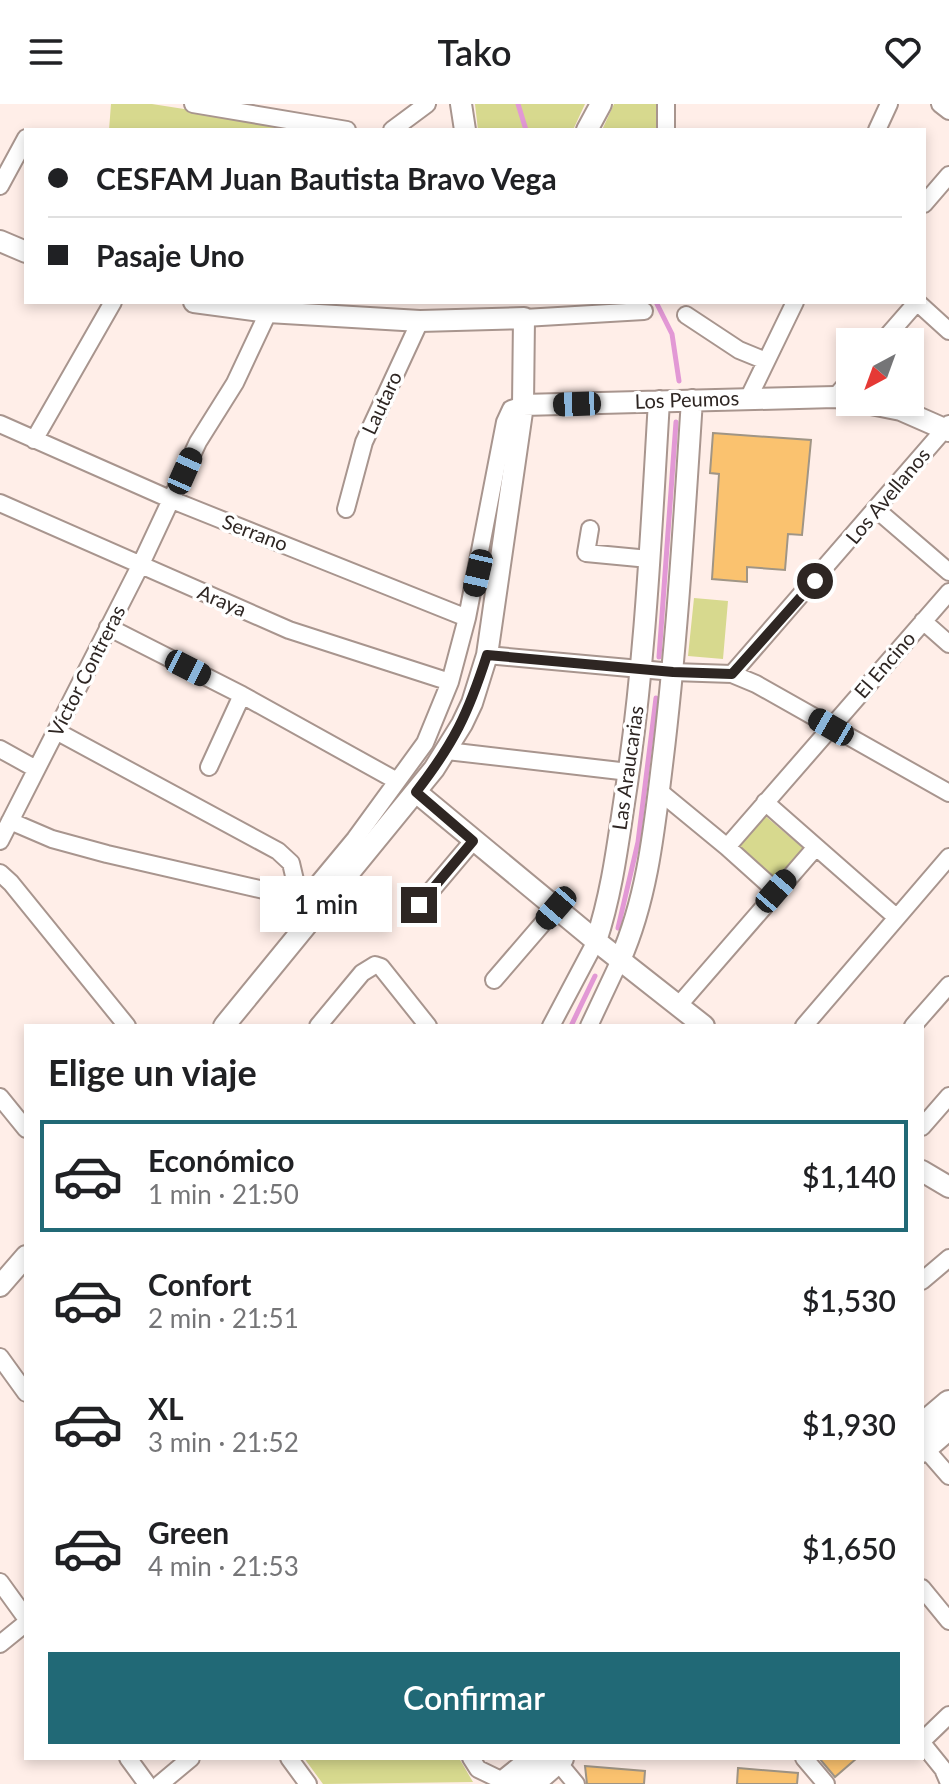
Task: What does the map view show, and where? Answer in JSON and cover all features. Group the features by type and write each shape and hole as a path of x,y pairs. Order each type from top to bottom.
{"main road":[{"path":"924,1440 949,1403"},
{"path":"924,1441 949,1427"},
{"path":"505,1777 548,1760"},
{"path":"531,1784 550,1760"}],"street":[{"path":"193,104 335,128"},
{"path":"395,128 427,104"},
{"path":"461,104 465,128"},
{"path":"588,128 601,104"},
{"path":"666,104 666,128"},
{"path":"878,128 889,104"},
{"path":"940,104 949,111"},
{"path":"0,186 24,141"},
{"path":"943,195 949,175"},
{"path":"0,241 24,251"},
{"path":"34,440 112,304"},
{"path":"224,304 420,321 644,311"},
{"name":"Lautaro","path":"346,509 364,442 430,304"},
{"path":"748,399 794,304"},
{"path":"894,328 915,304"},
{"path":"919,304 949,331"},
{"name":"Víctor Contreras","path":"0,841 140,566 198,442 235,383 270,307"},
{"path":"686,315 739,350 766,361"},
{"path":"226,1024 416,792 447,751 472,703 487,655 523,405 524,318"},
{"name":"Los Peumos","path":"523,405 836,398"},
{"name":"Las Araucarias","path":"590,1024 633,932 641,902 659,791 673,672 692,400"},
{"name":"Las Araucarias","path":"552,1024 596,941 611,889 641,669 659,401"},
{"path":"299,901 329,871 425,743 450,682 467,618 478,573 500,441 511,409 523,405"},
{"path":"917,416 948,428"},
{"name":"Serrano","path":"0,424 172,500 467,618"},
{"name":"Los Avellanos","path":"732,674 948,428"},
{"name":"Araya","path":"0,503 289,630 450,682"},
{"path":"877,510 949,572"},
{"path":"590,529 586,553 649,559"},
{"name":"El Encino","path":"727,847 949,592"},
{"path":"923,621 949,644"},
{"path":"108,627 242,695 397,781"},
{"path":"487,655 673,672 732,674 756,684 949,793"},
{"path":"209,767 242,695"},
{"path":"56,731 278,851 291,863 307,926"},
{"path":"0,749 36,769"},
{"path":"447,751 629,772"},
{"path":"659,791 776,891"},
{"path":"416,792 701,1024"},
{"path":"765,802 896,917"},
{"path":"10,821 52,839 290,896 299,901"},
{"path":"419,905 473,841"},
{"path":"678,1006 816,847"},
{"path":"806,1024 949,857"},
{"path":"0,873 125,1024"},
{"path":"494,980 556,908"},
{"path":"320,1024 362,973 375,965 381,967 426,1024"},
{"path":"915,1024 949,985"},
{"path":"924,1125 949,1096"},
{"path":"0,1097 24,1127"},
{"path":"924,1172 949,1187"},
{"path":"0,1286 24,1258"},
{"path":"924,1279 949,1258"},
{"path":"0,1357 24,1390"},
{"path":"924,1443 949,1476"},
{"path":"0,1582 24,1617"},
{"path":"924,1590 949,1621"},
{"path":"0,1644 24,1622"},
{"path":"924,1740 949,1715"},
{"path":"924,1745 943,1769 949,1783"},
{"path":"129,1760 147,1784"},
{"path":"160,1784 189,1760"},
{"path":"290,1760 308,1784"},
{"path":"472,1760 478,1769 505,1777"},
{"path":"552,1760 576,1784"},
{"path":"806,1760 826,1784"}],"green space":[{"path":"111,104 152,104 306,128 109,128"},
{"path":"475,104 585,104 574,128 478,128"},
{"path":"614,104 658,104 657,128 603,128"},
{"path":"694,598 728,601 723,659 688,656"},
{"path":"764,815 804,849 776,885 737,849"},
{"path":"305,1760 460,1760 473,1782 323,1784"}],"building":[{"path":"713,433 811,440 802,535 788,534 785,570 747,567 747,582 712,579 719,474 710,473"},
{"path":"821,1760 855,1760 835,1777"},
{"path":"585,1766 645,1771 644,1784 587,1784"},
{"path":"738,1768 798,1773 797,1784 737,1784"}],"waterway":[{"path":"518,104 525,128"},
{"path":"657,304 672,334 679,381"},
{"path":"659,657 676,422"},
{"path":"618,928 638,842 656,698"},
{"path":"572,1024 595,976"}],"route":[{"path":"419,905 473,841 416,792 447,751 462,724 487,655 673,672 732,674 815,581"}]}
